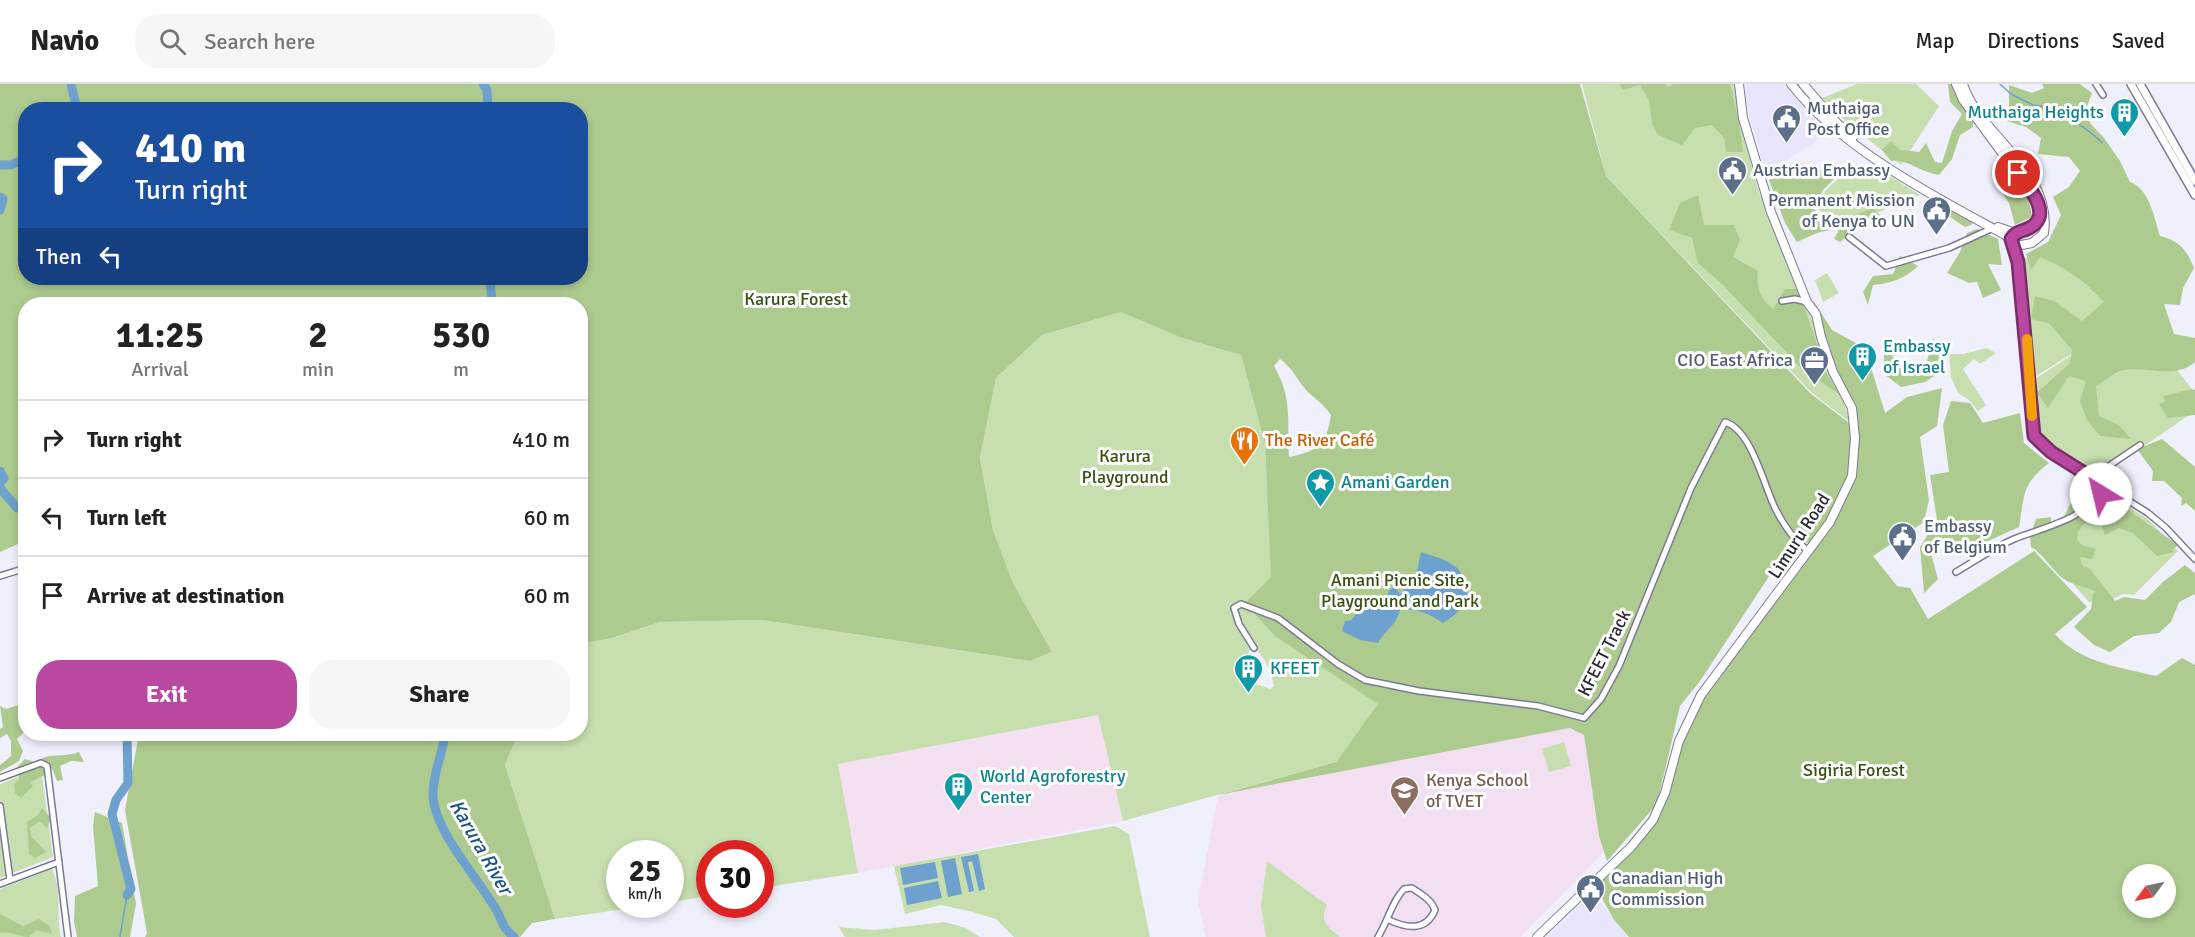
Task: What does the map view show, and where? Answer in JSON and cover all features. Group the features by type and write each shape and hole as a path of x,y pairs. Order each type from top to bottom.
{"main road":[{"path":"1791,84 1809,106 1861,149 1994,228 2017,240 2036,241 2044,233 2045,214 2040,194 2010,150 1970,99 1963,84"},
{"path":"1803,84 1837,123 1880,158 2017,240"},
{"path":"1956,84 1963,100 2039,203 2040,215 2037,222 2017,240"},
{"name":"Limuru Road","path":"1535,937 1616,861 1658,813 1679,741 1701,695 1830,522 1852,476 1855,438 1851,408 1833,372 1816,314 1807,303 1771,212 1743,118 1739,86"}],"street":[{"path":"2096,84 2103,95"},
{"path":"2131,84 2195,195"},
{"path":"2140,84 2195,181"},
{"path":"1849,237 1886,266 1949,248 1994,228"},
{"path":"2017,240 2034,436 2051,452 2148,513 2166,528 2195,559"},
{"path":"1782,301 1795,299 1807,303"},
{"name":"KFEET Track","path":"1254,648 1239,624 1234,608 1236,605 1241,604 1278,618 1338,664 1365,680 1419,691 1538,706 1584,718 1601,699 1619,666 1691,488 1725,422 1736,427 1744,435 1769,490 1775,509 1792,537 1808,551"},
{"path":"2091,478 2140,445"},
{"path":"1956,572 2009,542 2064,522 2086,508 2101,494 2105,486"},
{"path":"0,576 18,570"},
{"path":"0,778 41,763 47,766 68,937"},
{"path":"0,807 10,880"},
{"path":"0,884 59,862"},
{"path":"1378,937 1389,920 1400,893 1408,887 1424,895 1433,903 1435,910 1429,920 1412,928 1389,920"}],"shaded area":[{"path":"1746,84 1783,84 1829,132 1767,174 1746,105"},
{"path":"1098,715 1123,821 858,873 837,764"},
{"name":"Kenya School of TVET","path":"1570,728 1584,734 1599,836 1604,852 1520,937 1206,937 1198,902 1218,795"},
{"name":"Canadian High Commission","path":"1593,892 1627,937 1548,937"}],"green space":[{"name":"Karura Forest","path":"0,84 1580,84 1606,176 1810,393 1853,426 1847,395 1831,362 1813,300 1832,330 1865,348 1885,413 1907,397 1942,388 1937,426 1920,437 1929,500 1924,522 1873,556 1897,586 1910,588 1928,619 2034,551 2087,607 2055,634 2065,644 2115,667 2156,676 2182,658 2195,665 2195,937 1629,937 1614,920 1598,891 1599,874 1660,809 1690,716 1834,513 1838,502 1812,543 1795,542 1789,546 1700,681 1680,706 1657,804 1607,861 1599,836 1584,735 1570,728 1218,795 1336,762 1378,704 1275,636 1245,603 1271,577 1265,444 1241,355 1182,338 1121,312 1042,335 996,378 980,458 993,530 1013,583 1052,652 1030,661 762,620 660,622 612,638 588,643 588,297 18,297 18,543 0,552","holes":["1280,359 1292,370 1304,388 1331,415 1326,434 1319,445 1307,452 1289,457 1287,400 1274,366","1417,571 1462,573 1468,590 1428,613 1414,608 1400,609 1384,633 1360,640 1342,631 1345,621 1351,620 1356,614 1358,604 1388,601 1403,591"]},
{"path":"1582,84 1734,84 1741,124 1758,189 1797,280 1852,424 1811,392 1606,176"},
{"path":"1619,84 1666,84 1667,87 1674,84 1730,84 1743,152 1726,152 1724,138 1712,125 1695,128 1682,145 1658,135 1652,124 1649,100 1640,85 1623,90"},
{"path":"1857,84 1916,84 1939,106 1901,165 1852,127 1822,98"},
{"path":"1948,84 1957,84 1973,108 1973,127 1960,135 1952,159 1939,175 1903,162 1891,161 1882,150 1891,141 1900,150 1919,152 1926,143 1935,162 1942,163 1952,131 1962,114 1950,102"},
{"path":"2042,84 2080,84 2092,93 2086,109 2090,123 2120,161 2130,182 2147,197 2160,236 2173,240 2182,247 2194,268 2183,288 2180,305 2164,304 2174,334 2195,338 2195,362 2187,368 2168,371 2128,369 2114,374 2096,386 2099,416 2119,425 2131,439 2100,436 2087,420 2080,401 2086,381 2069,376 2048,408 2037,393 2070,363 2072,350 2049,323 2031,319 2035,296 2054,301 2082,321 2104,302 2075,276 2040,257 2031,270 2026,254 2048,242 2061,215 2053,197 2069,187 2080,171 2069,157 2038,154 2041,138 2026,127 2004,120 2009,106 2009,85 2032,93 2044,88"},
{"path":"1798,162 1816,169 1841,172 1823,190 1813,208 1833,229 1797,242 1785,223 1769,180"},
{"path":"2001,166 2022,188 2031,209 2032,217 2015,225 2009,203 1993,179"},
{"path":"1877,168 1920,195 1862,219 1843,237 1818,208 1825,191 1848,169"},
{"path":"1698,195 1704,225 1734,225 1740,240 1733,257 1758,271 1760,292 1773,310 1785,289 1798,289 1828,376 1839,394 1801,368 1723,285 1698,263 1692,238 1669,230 1680,203"},
{"path":"1933,196 1974,221 1965,227 1930,204"},
{"path":"1873,208 1881,216 1867,220 1840,242 1834,239 1850,219"},
{"path":"1977,229 1998,239 2002,265 1988,264 2001,290 1983,298 1977,282 1969,283 1947,273 1960,252 1967,233"},
{"path":"2090,241 2134,315 2195,393 2195,411 2096,479 2039,437 2035,379 2104,334 2036,376 2025,258"},
{"path":"1900,256 1918,266 1897,280 1873,285 1868,305 1863,292 1873,276 1893,274"},
{"path":"1827,273 1839,293 1823,302 1815,280"},
{"name":"Karura Playground","path":"1121,312 1182,338 1241,355 1265,444 1267,488 1517,552 1367,720 1336,762 1123,821 1098,715 838,764 858,873 774,886 774,840 696,840 696,898 684,900 684,840 606,840 606,912 555,919 505,765 515,741 588,741 588,643 612,638 660,622 762,620 1030,661 1052,652 1013,583 993,530 980,458 996,378 1042,335","holes":["1254,648 1258,651 1274,686 1270,689 1243,679 1249,651"]},
{"path":"1933,338 1942,357 1942,371 1925,382 1901,387 1884,374 1884,342 1902,371 1926,365"},
{"path":"1986,348 1996,353 1980,364 1974,359 1963,369 1986,405 1978,411 1969,400 1958,393 1951,377 1949,354 1964,354"},
{"path":"2195,390 2195,415 2168,418 2159,404 2165,401 2163,396"},
{"path":"1951,401 1970,403 1983,423 2020,413 2024,443 2049,463 2029,484 2019,527 1966,551 1943,542 1930,550 1938,579 1924,593 1920,547 1937,520 1930,475 1949,472 1943,425"},
{"path":"2162,439 2195,467 2195,511 2186,503 2181,506 2182,498 2164,481 2152,481 2153,471 2137,449"},
{"path":"2075,482 2117,502 2178,545 2172,550 2174,552 2157,556 2133,533 2119,528 2105,535 2099,517 2090,516 2078,532 2077,540 2082,545 2096,549 2092,559 2080,557 2082,565 2090,569 2115,601 2124,597 2145,600 2185,565 2195,573 2195,594 2179,602 2171,622 2159,633 2134,636 2110,652 2094,645 2074,627 2091,609 2093,593 2096,592 2064,579 2031,547 2030,537 2036,519 2051,517 2051,522 2061,522 2074,497 2072,488"},
{"path":"2107,493 2149,520 2178,551 2134,595 2123,594 2110,600 2095,597 2090,603 2033,539 2081,517"},
{"path":"18,705 17,739 23,751 19,761 0,772 0,765 11,756 11,741 7,734 0,738 0,729 3,727 0,706 6,709"},
{"path":"138,741 515,741 505,765 555,919 532,923 520,937 145,937 147,933 125,810"},
{"path":"1564,742 1571,766 1549,772 1542,749"},
{"path":"79,752 84,762 71,761 60,766 63,780 57,781 52,768 45,775 30,782 33,786 21,798 15,793 14,785 19,779 17,767 25,759 35,762 46,757"},
{"path":"41,768 53,857 0,878 0,784"},
{"path":"42,808 51,818 47,828 40,821 30,828 31,836 46,852 35,858 29,854 27,822 38,815"},
{"path":"95,812 122,823 136,904 130,937 77,937 74,921 75,896 98,886 93,826"},
{"path":"1115,826 1129,834 1150,937 1014,937 996,919 941,905 905,914 894,866"},
{"path":"1267,861 1327,905 1324,920 1328,927 1340,937 1266,937 1261,906"},
{"path":"52,869 57,885 61,937 0,937 0,889"},
{"path":"0,914 23,926 39,919 50,926 52,934 36,930 29,937 0,933"},
{"path":"945,922 966,928 980,937 845,937 839,927 875,930"}],"water":[{"path":"1421,552 1448,562 1461,572 1467,596 1459,611 1443,623 1423,612 1400,609 1397,619 1378,643 1360,640 1342,631 1345,621 1351,620 1356,614 1358,604 1363,600 1371,601 1376,597 1380,602 1388,601 1388,592 1394,586 1400,594 1403,591 1417,571"},
{"path":"978,854 985,889 979,891 972,861 968,862 974,891 969,892 961,857"},
{"path":"955,858 962,894 948,897 941,861"},
{"path":"935,862 938,878 903,885 900,868"},
{"path":"938,881 942,898 907,905 904,888"}],"waterway":[{"path":"71,84 75,102"},
{"name":"Karura River","path":"483,84 487,90 488,102"},
{"path":"2000,84 2011,94 2033,105 2063,110 2102,143"},
{"path":"0,165 18,162"},
{"path":"0,197 3,199 0,210"},
{"name":"Karura River","path":"491,285 491,297"},
{"path":"0,471 4,478 0,483"},
{"path":"0,488 18,508"},
{"path":"127,741 128,783 116,800 112,814 131,889 127,895"},
{"name":"Karura River","path":"444,741 433,786 435,807 440,822 458,854 489,898 505,927 514,937"},
{"path":"120,937 127,895"}],"slow traffic":[{"path":"2027,339 2032,416"}],"place":[{"name":"Muthaiga Heights","path":"2125,138"},
{"name":"Muthaiga Post Office","path":"1786,144"},
{"name":"Austrian Embassy","path":"1732,196"},
{"name":"Permanent Mission of Kenya to UN","path":"1936,236"},
{"name":"Embassy of Israel","path":"1862,382"},
{"name":"CIO East Africa","path":"1814,386"},
{"name":"The River Café","path":"1244,466"},
{"name":"Amani Garden","path":"1320,508"},
{"name":"Embassy of Belgium","path":"1903,562"},
{"name":"KFEET","path":"1249,694"},
{"name":"World Agroforestry Center","path":"959,812"},
{"name":"Kenya School of TVET","path":"1405,816"},
{"name":"Canadian High Commission","path":"1590,914"}],"route":[{"path":"2018,173 2039,203 2040,210 2037,222 2033,226 2015,233 2011,239 2018,262 2034,436 2051,452 2105,486 2101,494"}],"park label":[{"name":"Amani Picnic Site, Playground and Park","path":"1400,590"},
{"name":"Sigiria Forest","path":"1854,770"}]}
